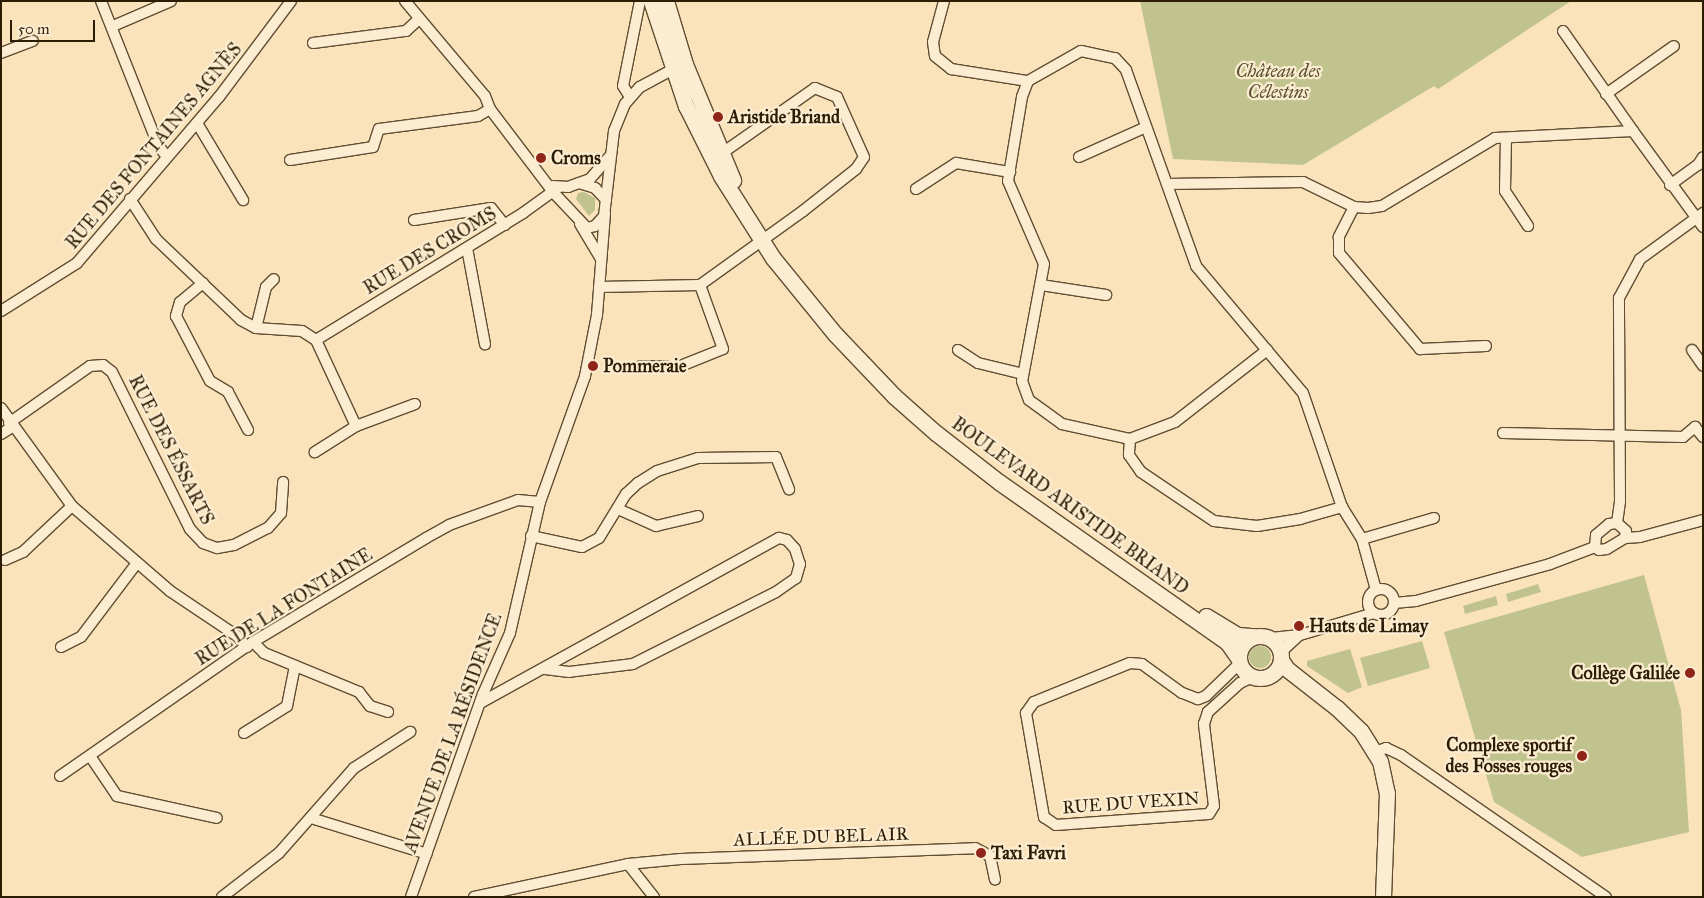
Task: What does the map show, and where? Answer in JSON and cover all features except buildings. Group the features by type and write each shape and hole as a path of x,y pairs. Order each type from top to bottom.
{"main road":[{"name":"BOULEVARD ARISTIDE BRIAND","path":"666,1 678,66 697,132 764,238 835,334 910,411 999,482 1227,642 1240,661"},
{"name":"BOULEVARD ARISTIDE BRIAND","path":"644,2 764,238 853,345 941,427 1024,492 1194,608 1238,635 1254,636"},
{"path":"1355,725 1280,678 1260,677 1240,661 1242,645 1254,636 1271,638 1289,671 1355,725 1375,752 1387,793 1383,897"},
{"path":"1260,677 1278,668 1281,656"}],"street":[{"path":"101,1 113,26 119,50 167,157"},
{"path":"113,26 171,1"},
{"name":"RUE DES FONTAINES AGNÈS","path":"1,311 77,263 197,123 291,1"},
{"path":"406,1 419,19 444,45 485,96 490,109 580,224 601,260"},
{"path":"944,1 933,42 935,56 951,69 1028,81 1081,51 1115,58 1126,70 1196,266 1303,393 1342,506 1362,539 1376,590 1368,603 1374,613"},
{"path":"630,97 623,86 644,2"},
{"path":"313,43 406,31 419,19"},
{"path":"1562,31 1670,184 1699,215 1703,227"},
{"path":"1,53 33,42"},
{"path":"1606,94 1674,46"},
{"path":"580,224 587,228 596,226 605,213 610,155 616,123 630,97 640,87 678,66"},
{"path":"1028,81 1022,97 1008,181 1044,264 1022,381 1029,400 1062,424 1130,439 1175,422 1267,350"},
{"path":"600,287 700,285 715,277 856,169 864,157 837,97 816,88 722,153"},
{"path":"290,160 373,147 379,129 478,116 490,109"},
{"path":"197,123 243,200"},
{"path":"1079,157 1146,127"},
{"path":"1167,184 1303,182 1354,207 1382,206 1495,138 1633,132"},
{"path":"1506,138 1505,191 1528,226"},
{"path":"566,205 565,195 576,184 598,172 610,155"},
{"path":"1670,184 1698,165 1703,157"},
{"path":"916,189 956,163 1010,172"},
{"path":"553,188 576,184 596,188 606,200"},
{"name":"RUE DES CROMS","path":"316,340 505,225 553,188"},
{"path":"130,199 156,239 240,320 256,328 302,331 316,340 356,426"},
{"path":"1354,207 1338,237 1339,253 1420,349 1486,346"},
{"path":"414,220 491,208 505,225"},
{"name":"AVENUE DE LA RÉSIDENCE","path":"410,897 480,703 510,633 540,502 588,363 600,287 605,213"},
{"path":"1617,523 1619,298 1640,259 1699,215"},
{"path":"467,248 485,344"},
{"path":"256,328 266,287 274,279"},
{"path":"203,283 180,302 176,316 210,381 228,392 248,430"},
{"path":"641,366 678,367 723,349 700,285"},
{"path":"1041,285 1106,295"},
{"path":"958,350 978,363 1024,374"},
{"path":"1692,350 1703,366"},
{"name":"RUE DES ÉSSARTS","path":"1,434 90,366 103,365 112,372 190,529 203,543 217,548 234,545 268,528 281,513 283,482"},
{"path":"315,452 356,426 415,404"},
{"path":"1,408 11,425 72,506 170,591 264,653 359,692 370,706 388,712"},
{"path":"1503,433 1683,437 1699,425 1703,437"},
{"path":"1130,439 1129,455 1141,472 1214,521 1257,526 1300,519 1342,506"},
{"path":"531,536 582,547 599,538 638,483 657,471 698,458 776,457 788,489"},
{"name":"RUE DE LA FONTAINE","path":"60,776 250,644 449,525 518,500 540,502"},
{"path":"5,560 23,552 72,506"},
{"path":"618,509 656,526 698,516"},
{"path":"1362,539 1434,518"},
{"path":"1595,547 1599,550 1607,549 1625,538 1640,537 1703,520"},
{"path":"1595,547 1596,535 1609,524 1617,523 1626,531 1625,538"},
{"path":"480,703 545,669 779,538 787,540 795,549 800,564 796,578 776,592 633,664 569,672 545,669"},
{"path":"1394,603 1416,601 1550,564 1595,547"},
{"path":"60,647 80,637 137,563"},
{"path":"1376,590 1389,592 1394,603"},
{"path":"1271,638 1300,635 1374,613 1389,613 1394,603"},
{"path":"1281,656 1284,646 1300,635"},
{"name":"RUE DU VEXIN","path":"1240,661 1206,696 1198,699 1182,693 1142,664 1130,663 1034,702 1026,713 1044,817 1056,825 1209,814 1214,806 1204,724 1208,712 1240,683 1260,677"},
{"path":"244,733 287,706 295,666"},
{"path":"222,897 279,853 354,768 410,732"},
{"path":"1375,752 1386,748 1402,755 1606,897"},
{"path":"90,756 117,796 218,818"},
{"path":"311,818 426,854"},
{"name":"ALLÉE DU BEL AIR","path":"474,897 628,864 681,859 975,848 990,856 995,879"},
{"path":"628,864 654,897"}],"green space":[{"name":"Château des Célestins","path":"1140,1 1571,1 1438,89 1434,86 1303,165 1173,159"},
{"path":"584,192 595,198 595,210 589,216 576,199 578,193"},
{"name":"Complexe sportif des Fosses rouges","path":"1644,575 1681,710 1689,832 1582,857 1494,802 1444,632"},
{"path":"1538,584 1541,592 1508,602 1506,594"},
{"path":"1496,596 1498,605 1465,614 1463,606"},
{"path":"1422,641 1430,668 1368,686 1360,658"},
{"path":"1260,646 1268,649 1271,657 1268,665 1260,668 1252,665 1249,657 1252,649"},
{"path":"1350,649 1362,687 1348,693 1307,666 1307,661"}],"place":[{"name":"Aristide Briand","path":"718,117"},
{"name":"Croms","path":"541,158"},
{"name":"Pommeraie","path":"593,366"},
{"name":"Hauts de Limay","path":"1299,626"},
{"name":"Collège Galilée","path":"1690,673"},
{"name":"Complexe sportif des Fosses rouges","path":"1582,756"},
{"name":"Taxi Favri","path":"981,853"}]}
